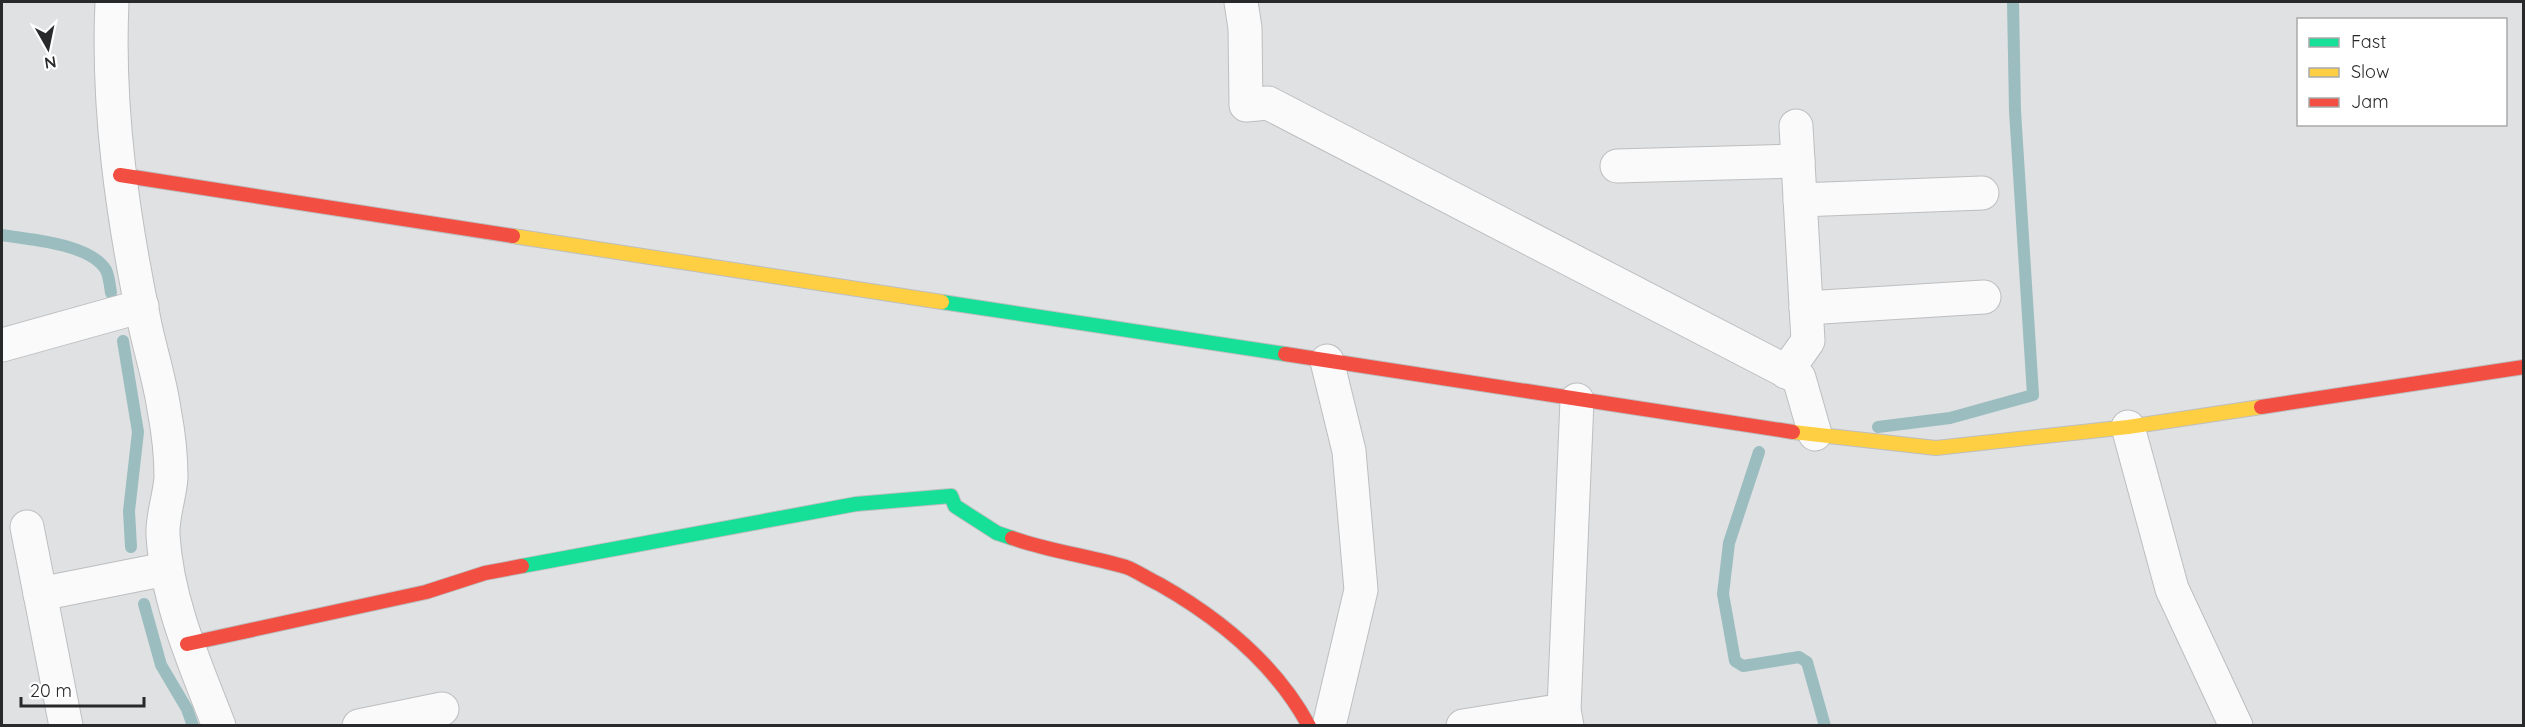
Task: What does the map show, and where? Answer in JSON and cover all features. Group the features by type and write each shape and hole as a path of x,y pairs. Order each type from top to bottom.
{"street":[{"path":"112,2 110,53 114,132 142,306 165,410 171,478 163,532 166,569 187,644 219,726"},
{"path":"1241,2 1245,27 1246,105 1268,103 1799,378 1815,434"},
{"path":"1786,372 1808,341 1796,126"},
{"path":"1617,166 1798,161"},
{"path":"120,175 1577,400 1815,434 1936,448 2128,428 2523,367"},
{"path":"1800,200 1982,193"},
{"path":"1806,308 1984,297"},
{"path":"2,345 142,306"},
{"path":"1327,361 1349,451 1361,590 1329,726"},
{"path":"1463,726 1566,718 1577,400"},
{"path":"2128,428 2172,589 2236,726"},
{"path":"187,644 426,592 485,573 856,504 951,496 955,506 997,533 1035,546 1129,568 1190,602 1256,655 1297,704 1309,726"},
{"path":"27,526 66,726"},
{"path":"40,594 166,569"},
{"path":"359,726 442,709"}],"waterway":[{"path":"1878,427 1950,418 2033,395 2015,111 2013,2"},
{"path":"2,235 58,244 87,254 106,270 111,293"},
{"path":"123,341 138,432 129,511 131,547"},
{"path":"1759,452 1729,543 1723,594 1735,661 1743,666 1799,657 1807,662 1825,726"},
{"path":"144,604 161,665 187,709 193,726"}],"traffic: fast":[{"path":"942,302 1285,354"},
{"path":"522,566 856,504 951,496 955,506 997,533 1012,538"}],"traffic: slow":[{"path":"513,236 942,302"},
{"path":"1793,432 1936,448 2128,427 2261,407"}],"traffic: jam":[{"path":"120,175 513,236"},
{"path":"1285,354 1793,432"},
{"path":"2261,407 2524,367"},
{"path":"1012,538 1126,567 1181,597 1224,628 1263,663 1296,704 1309,726"},
{"path":"187,644 426,592 485,573 522,566"}]}
